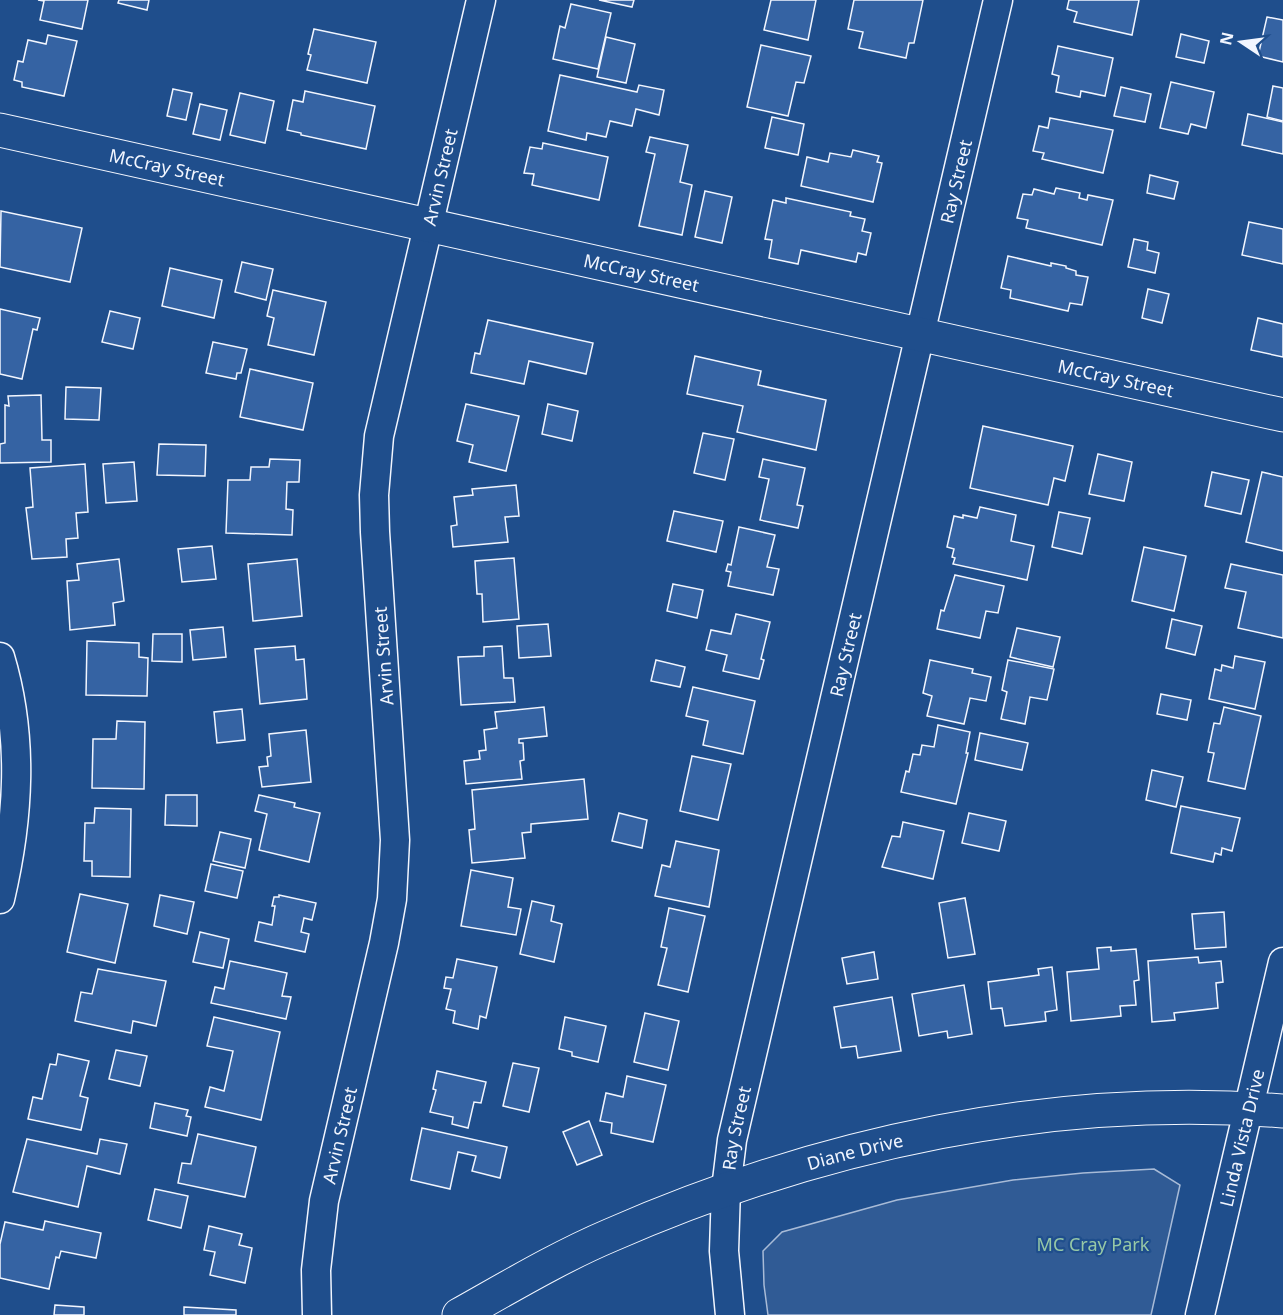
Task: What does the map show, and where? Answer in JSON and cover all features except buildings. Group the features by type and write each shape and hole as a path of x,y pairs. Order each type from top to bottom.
{"street":[{"name":"Arvin Street","path":"317,1315 316,1270 324,1201 384,943 392,899 395,840 375,532 374,495 379,436 481,0"},
{"name":"Ray Street","path":"730,1315 724,1251 726,1189 732,1140 998,0"},
{"name":"McCray Street","path":"0,130 1283,415"},
{"path":"0,657 14,718 18,777 14,829 0,899"},
{"name":"Linda Vista Drive","path":"1200,1315 1283,962"},
{"name":"Diane Drive","path":"459,1315 522,1279 610,1235 726,1189 855,1150 952,1129 1050,1115 1149,1108 1249,1108 1283,1111"}],"green space":[{"name":"MC Cray Park","path":"1154,1169 1180,1185 1151,1315 768,1315 763,1251 782,1232 897,1200 1013,1180"}]}
